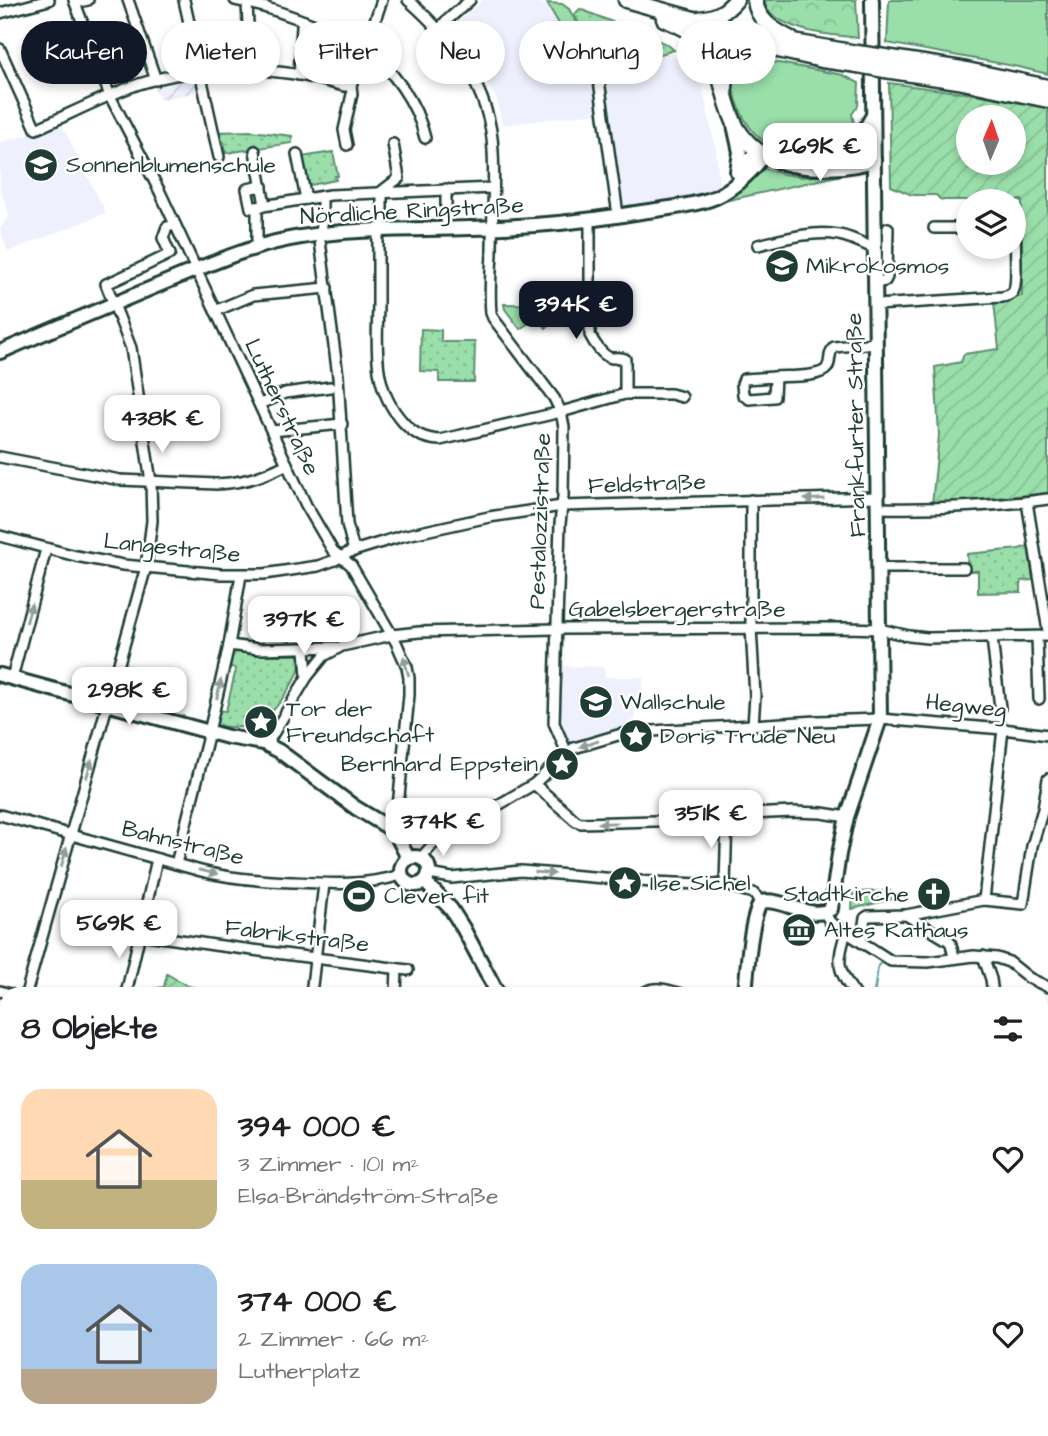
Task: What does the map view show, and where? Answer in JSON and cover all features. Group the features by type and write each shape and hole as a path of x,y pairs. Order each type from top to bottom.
{"main road":[{"path":"624,0 681,21"},
{"path":"690,21 718,16 726,12 736,0"},
{"path":"755,0 757,11 765,22 802,44"},
{"path":"776,39 858,59"},
{"path":"776,49 786,52"},
{"path":"725,96 726,76 735,59 752,51 762,50 962,69 1048,87"},
{"path":"885,63 1048,100"},
{"path":"721,84 736,127 748,143 764,155"}],"street":[{"path":"0,13 49,0"},
{"path":"74,2 88,0"},
{"path":"128,0 156,80"},
{"path":"184,0 189,21"},
{"path":"235,0 304,21"},
{"path":"375,21 382,0"},
{"name":"Pestalozzistraße","path":"408,0 438,29 456,52 474,80 488,117 493,149 491,313 554,398 561,412 564,427 554,723 567,753"},
{"path":"446,21 470,0"},
{"name":"Frankfurter Straße","path":"824,913 831,910 847,817 880,719 872,0"},
{"name":"Lutherstraße","path":"74,2 110,96 160,192 313,517 333,551 351,565 392,635 407,667 410,685 397,817 391,829"},
{"path":"247,2 248,21"},
{"path":"0,49 3,65 36,129 135,85 161,79"},
{"path":"203,84 219,157"},
{"path":"336,84 351,86 352,94 344,130 347,145"},
{"path":"398,84 419,120 425,138"},
{"path":"600,84 618,215"},
{"path":"840,155 858,141 873,113"},
{"path":"732,117 740,152 736,175"},
{"path":"393,144 398,178 403,191"},
{"path":"256,151 261,186 257,246"},
{"path":"794,165 859,153 874,160"},
{"path":"297,154 306,198"},
{"path":"719,195 752,157 757,155 794,165 848,166 874,160"},
{"name":"Nördliche Ringstraße","path":"0,352 257,246 321,234 526,226 692,204 719,195 746,176 764,155"},
{"path":"848,166 869,177 874,187"},
{"path":"398,178 382,191 377,354 382,388 391,407 416,434 440,440 625,394 671,394 682,397"},
{"path":"261,186 247,189 251,208 306,198 382,191 493,188"},
{"path":"446,190 446,220"},
{"path":"322,196 320,241 338,376 347,524 354,551"},
{"path":"590,219 590,335 606,356 621,356 625,359 625,394"},
{"path":"28,987 146,567 152,521 151,482 131,348 106,284 170,254 163,238 167,228 175,225"},
{"name":"Frankfurter Straße","path":"875,283 886,281 887,277 888,228"},
{"path":"934,228 956,228"},
{"path":"758,245 793,236 832,234 845,236 875,249"},
{"path":"876,305 1009,295 1014,290 1015,259"},
{"path":"215,311 243,298 327,288"},
{"path":"775,377 823,372 829,365 830,351 834,346 876,343"},
{"path":"260,404 285,393 330,387"},
{"path":"272,432 342,424"},
{"path":"0,457 120,480 229,484 263,475 288,464"},
{"name":"Feldstraße","path":"341,557 415,533 489,517 562,506 751,500 878,503 929,509 1048,499"},
{"path":"751,500 751,628 755,696 753,725"},
{"path":"1027,502 1048,631"},
{"name":"Langestraße","path":"0,536 98,561 241,575 264,575 306,569 341,557"},
{"path":"46,549 6,677 228,737 267,744 279,751 356,808 391,829 415,858 428,865 427,878 463,928 494,987"},
{"name":"Frankfurter Straße","path":"878,568 964,568"},
{"path":"176,864 229,645 241,575"},
{"name":"Gabelsbergerstraße","path":"229,645 259,649 305,649 342,646 419,632 556,629 879,629 920,637 1048,636"},
{"path":"1037,637 1043,677 1039,699"},
{"path":"992,638 1000,708"},
{"path":"267,744 307,677 324,656 342,646"},
{"path":"305,649 307,677"},
{"name":"Hegweg","path":"567,753 574,748 636,732 880,719 1048,735"},
{"path":"984,900 1003,729"},
{"path":"567,753 534,784 434,843 401,867 403,880 416,885 427,878 521,871 724,885 754,893 761,902"},
{"path":"861,942 865,918 868,916 906,915 984,900 1023,904 1032,846 1043,809 1048,779"},
{"path":"534,784 576,821 582,823 691,820 807,812 847,817"},
{"name":"Bahnstraße","path":"0,815 209,873 246,879 356,884 401,875"},
{"path":"724,885 727,816"},
{"path":"128,987 158,859"},
{"path":"312,987 324,884"},
{"path":"761,902 770,901 805,911 824,913 830,922 887,959 899,962 928,962 953,955 983,956 1009,962 1030,978 1048,987"},
{"path":"746,987 755,915 761,902"},
{"path":"906,915 949,941 953,955"},
{"path":"845,932 840,961 843,978 850,987"},
{"name":"Fabrikstraße","path":"141,934 408,970"},
{"path":"983,956 993,987"},
{"path":"396,987 397,969"}],"shaded area":[{"path":"483,0 533,0 548,6 557,21 519,21 519,84 663,84 663,55 671,53 677,59 677,84 702,86 716,150 719,182 714,192 701,197 630,209 623,206 606,112 502,125 497,100 488,84 505,84 505,21 459,21"},
{"path":"200,84 201,91 160,100 153,85"},
{"name":"Sonnenblumenschule","path":"60,121 106,213 8,252 0,229 9,215 0,188 0,142 39,132"},
{"name":"Wallschule","path":"558,666 604,667 605,677 643,677 642,691 636,693 634,728 568,745 557,723"}],"green space":[{"path":"765,0 856,0 858,38 797,28 766,9"},
{"path":"889,0 1048,0 1048,74 887,43"},
{"path":"547,3 562,4 569,9 575,21 557,21"},
{"path":"580,9 610,21 577,21 574,15"},
{"path":"663,42 667,44 674,50 663,53"},
{"path":"776,62 843,75 859,83 858,106 852,114 855,128 850,141 805,152 778,149 765,143 754,133 744,118 732,87 734,84 776,84"},
{"path":"889,83 1048,107 1048,493 932,504 939,435 935,367 961,362 964,354 999,349 994,302 1022,296 1022,259 1026,259 1026,189 956,189 956,200 941,200 936,195 912,195 891,186"},
{"path":"251,131 292,136 292,143 226,153 224,142 219,139 217,132"},
{"path":"333,152 338,176 335,176 336,180 305,186 301,157"},
{"path":"763,168 803,177 851,173 720,202"},
{"path":"504,304 552,305 552,310 547,311 552,325 546,328 539,318 536,318 520,329"},
{"path":"421,329 441,330 441,342 475,342 474,382 439,382 439,372 420,371"},
{"path":"1028,546 1033,580 1021,581 1021,592 978,593 978,571 968,571 967,554"},
{"path":"232,651 258,655 300,655 298,674 281,701 266,717 250,726 215,725 218,710 226,711 236,669 229,666"},
{"path":"891,891 893,899 852,909 853,892"},
{"path":"167,974 192,987 164,987"}],"waterway":[{"path":"875,987 878,966 881,963"}],"place":[{"name":"Sonnenblumenschule","path":"41,165"},
{"name":"Mikrokosmos","path":"782,266"},
{"name":"Wallschule","path":"596,702"},
{"name":"Tor der Freundschaft","path":"261,722"},
{"name":"Doris Trude Neu","path":"636,736"},
{"name":"Bernhard Eppstein","path":"562,764"},
{"name":"Ilse Sichel","path":"625,883"},
{"name":"Stadtkirche","path":"934,894"},
{"name":"Clever fit","path":"359,896"},
{"name":"Altes Rathaus","path":"799,930"}]}
